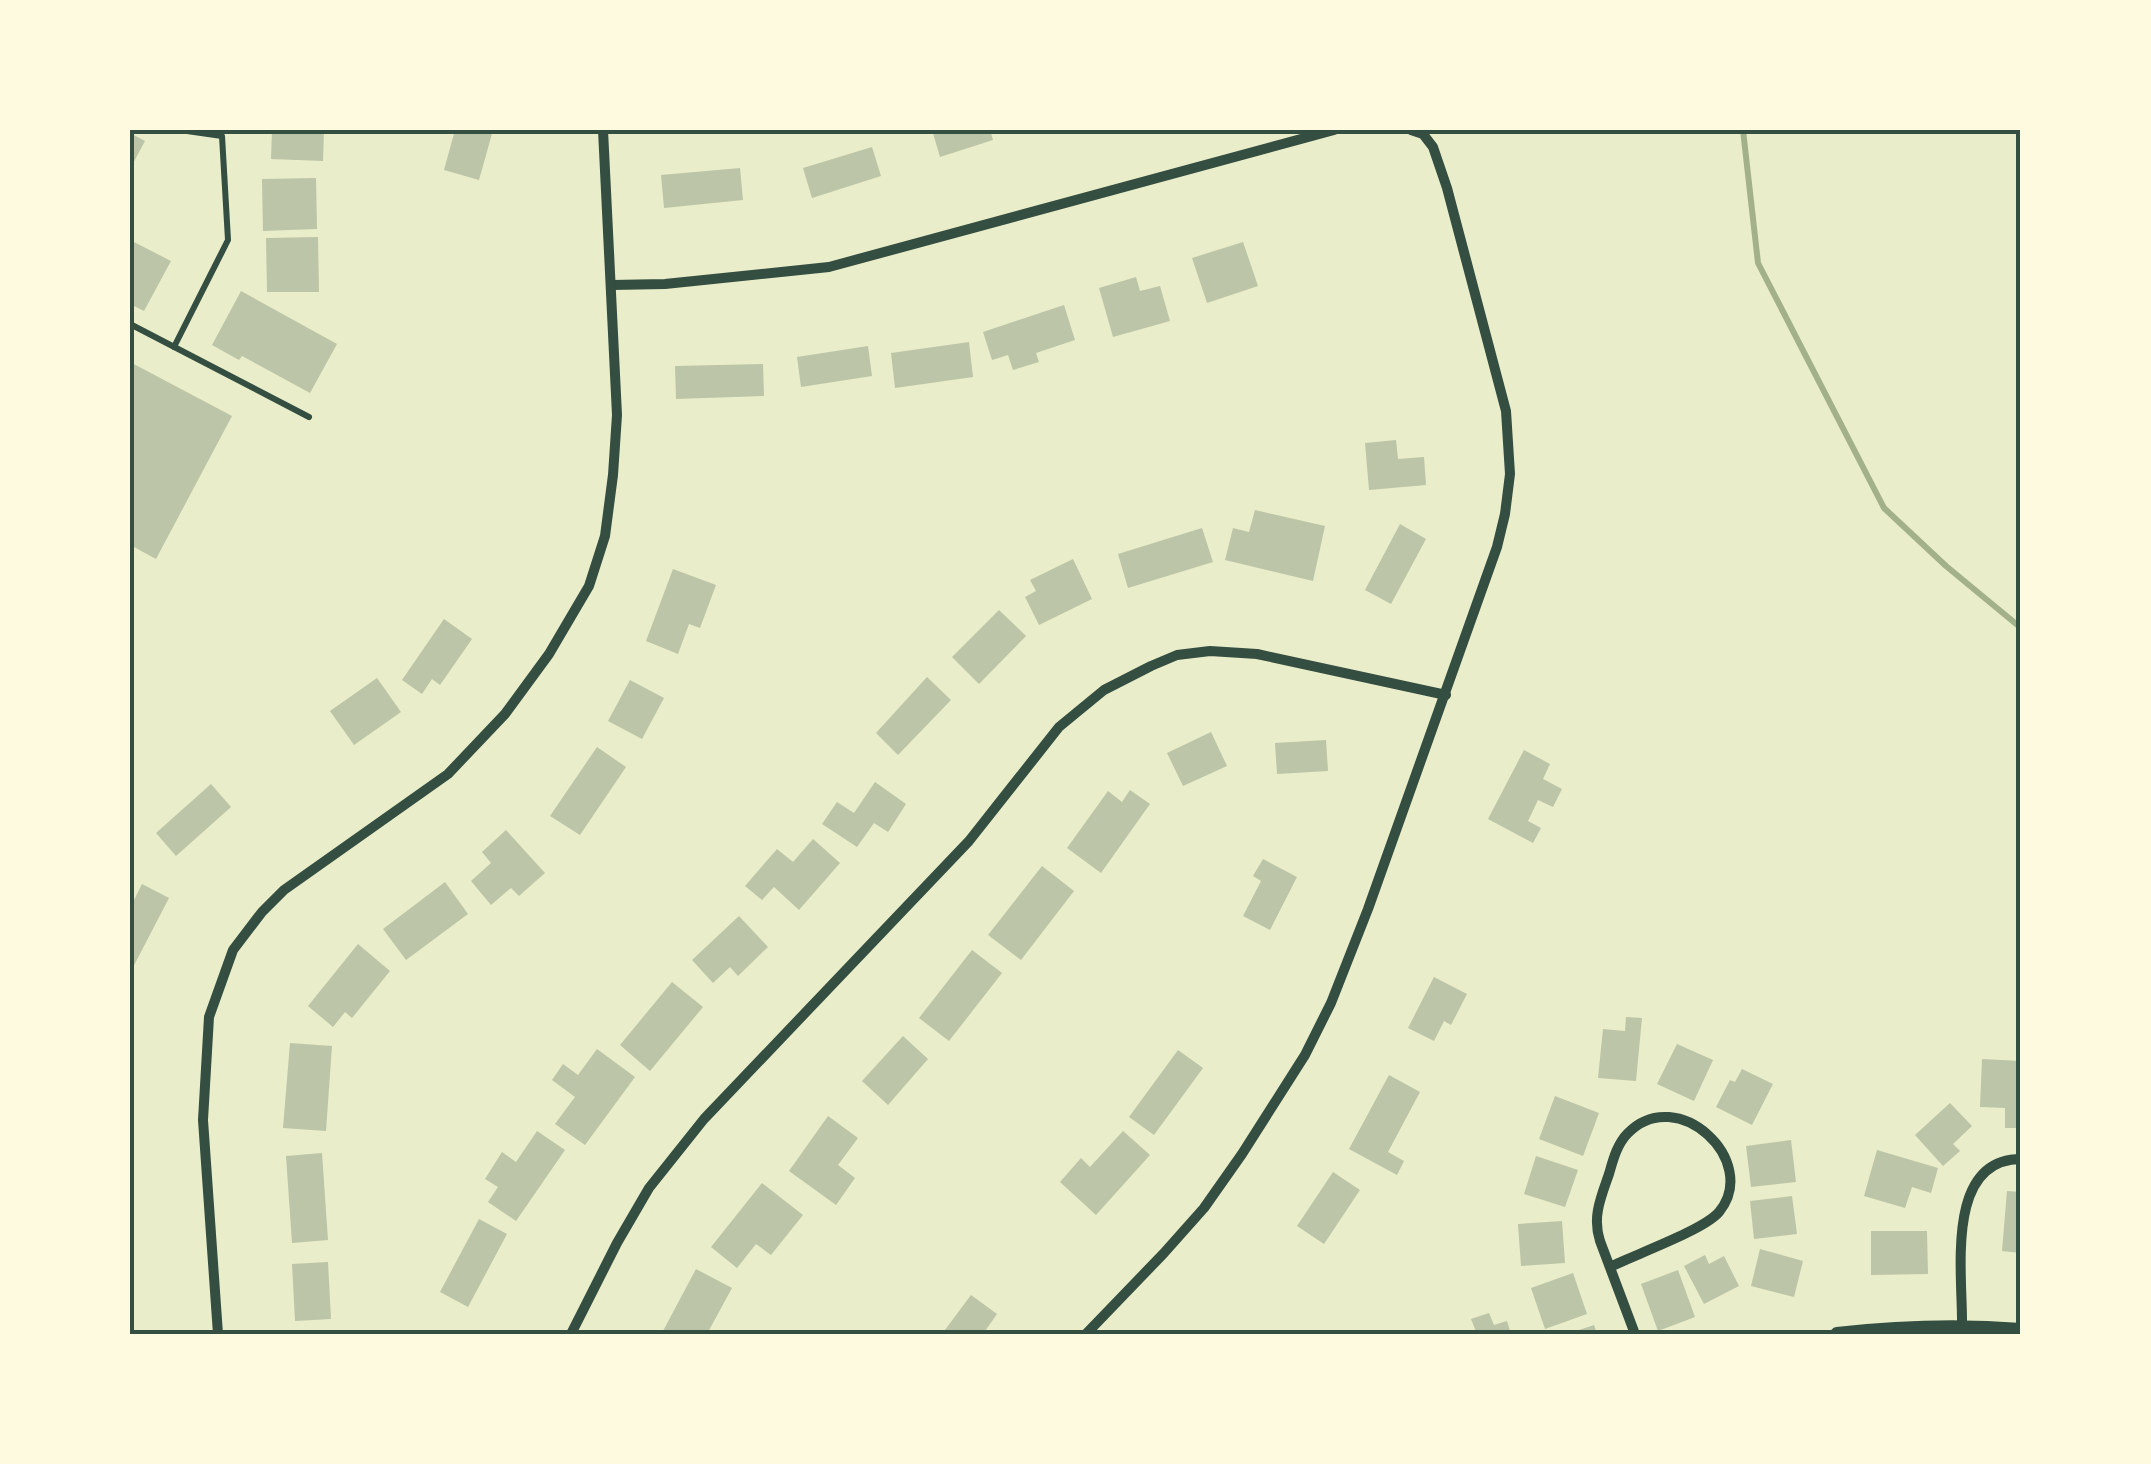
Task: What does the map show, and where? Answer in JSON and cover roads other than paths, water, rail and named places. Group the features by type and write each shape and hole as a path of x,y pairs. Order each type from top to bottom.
{"street":[{"path":"218,1334 203,1120 209,1017 233,950 284,890 448,774 505,714 549,654 588,586 605,536 617,414 602,130"},
{"path":"612,285 665,284 829,267 1334,130"},
{"path":"1086,1334 1204,1208 1253,1139 1305,1054 1331,1002 1368,909 1497,546 1510,474 1506,411 1447,188 1433,147 1423,134 1412,130"},
{"path":"571,1334 649,1188 704,1119 969,841 1060,727 1104,690 1178,656 1210,651 1258,654 1446,695"},
{"path":"1610,1267 1718,1214 1729,1186 1728,1167 1720,1146 1709,1134 1684,1120 1669,1116 1652,1118 1626,1134 1617,1150 1596,1214 1596,1228 1610,1267 1635,1334"},
{"path":"1962,1326 1964,1208 1986,1169 2002,1160 2021,1159"},
{"path":"1837,1334 1962,1326 2021,1330"}],"lane":[{"path":"174,347 228,240 224,133 180,130"},
{"path":"130,324 309,417"}],"waterway":[{"path":"1743,130 1758,263 1884,508 2021,628"}]}
